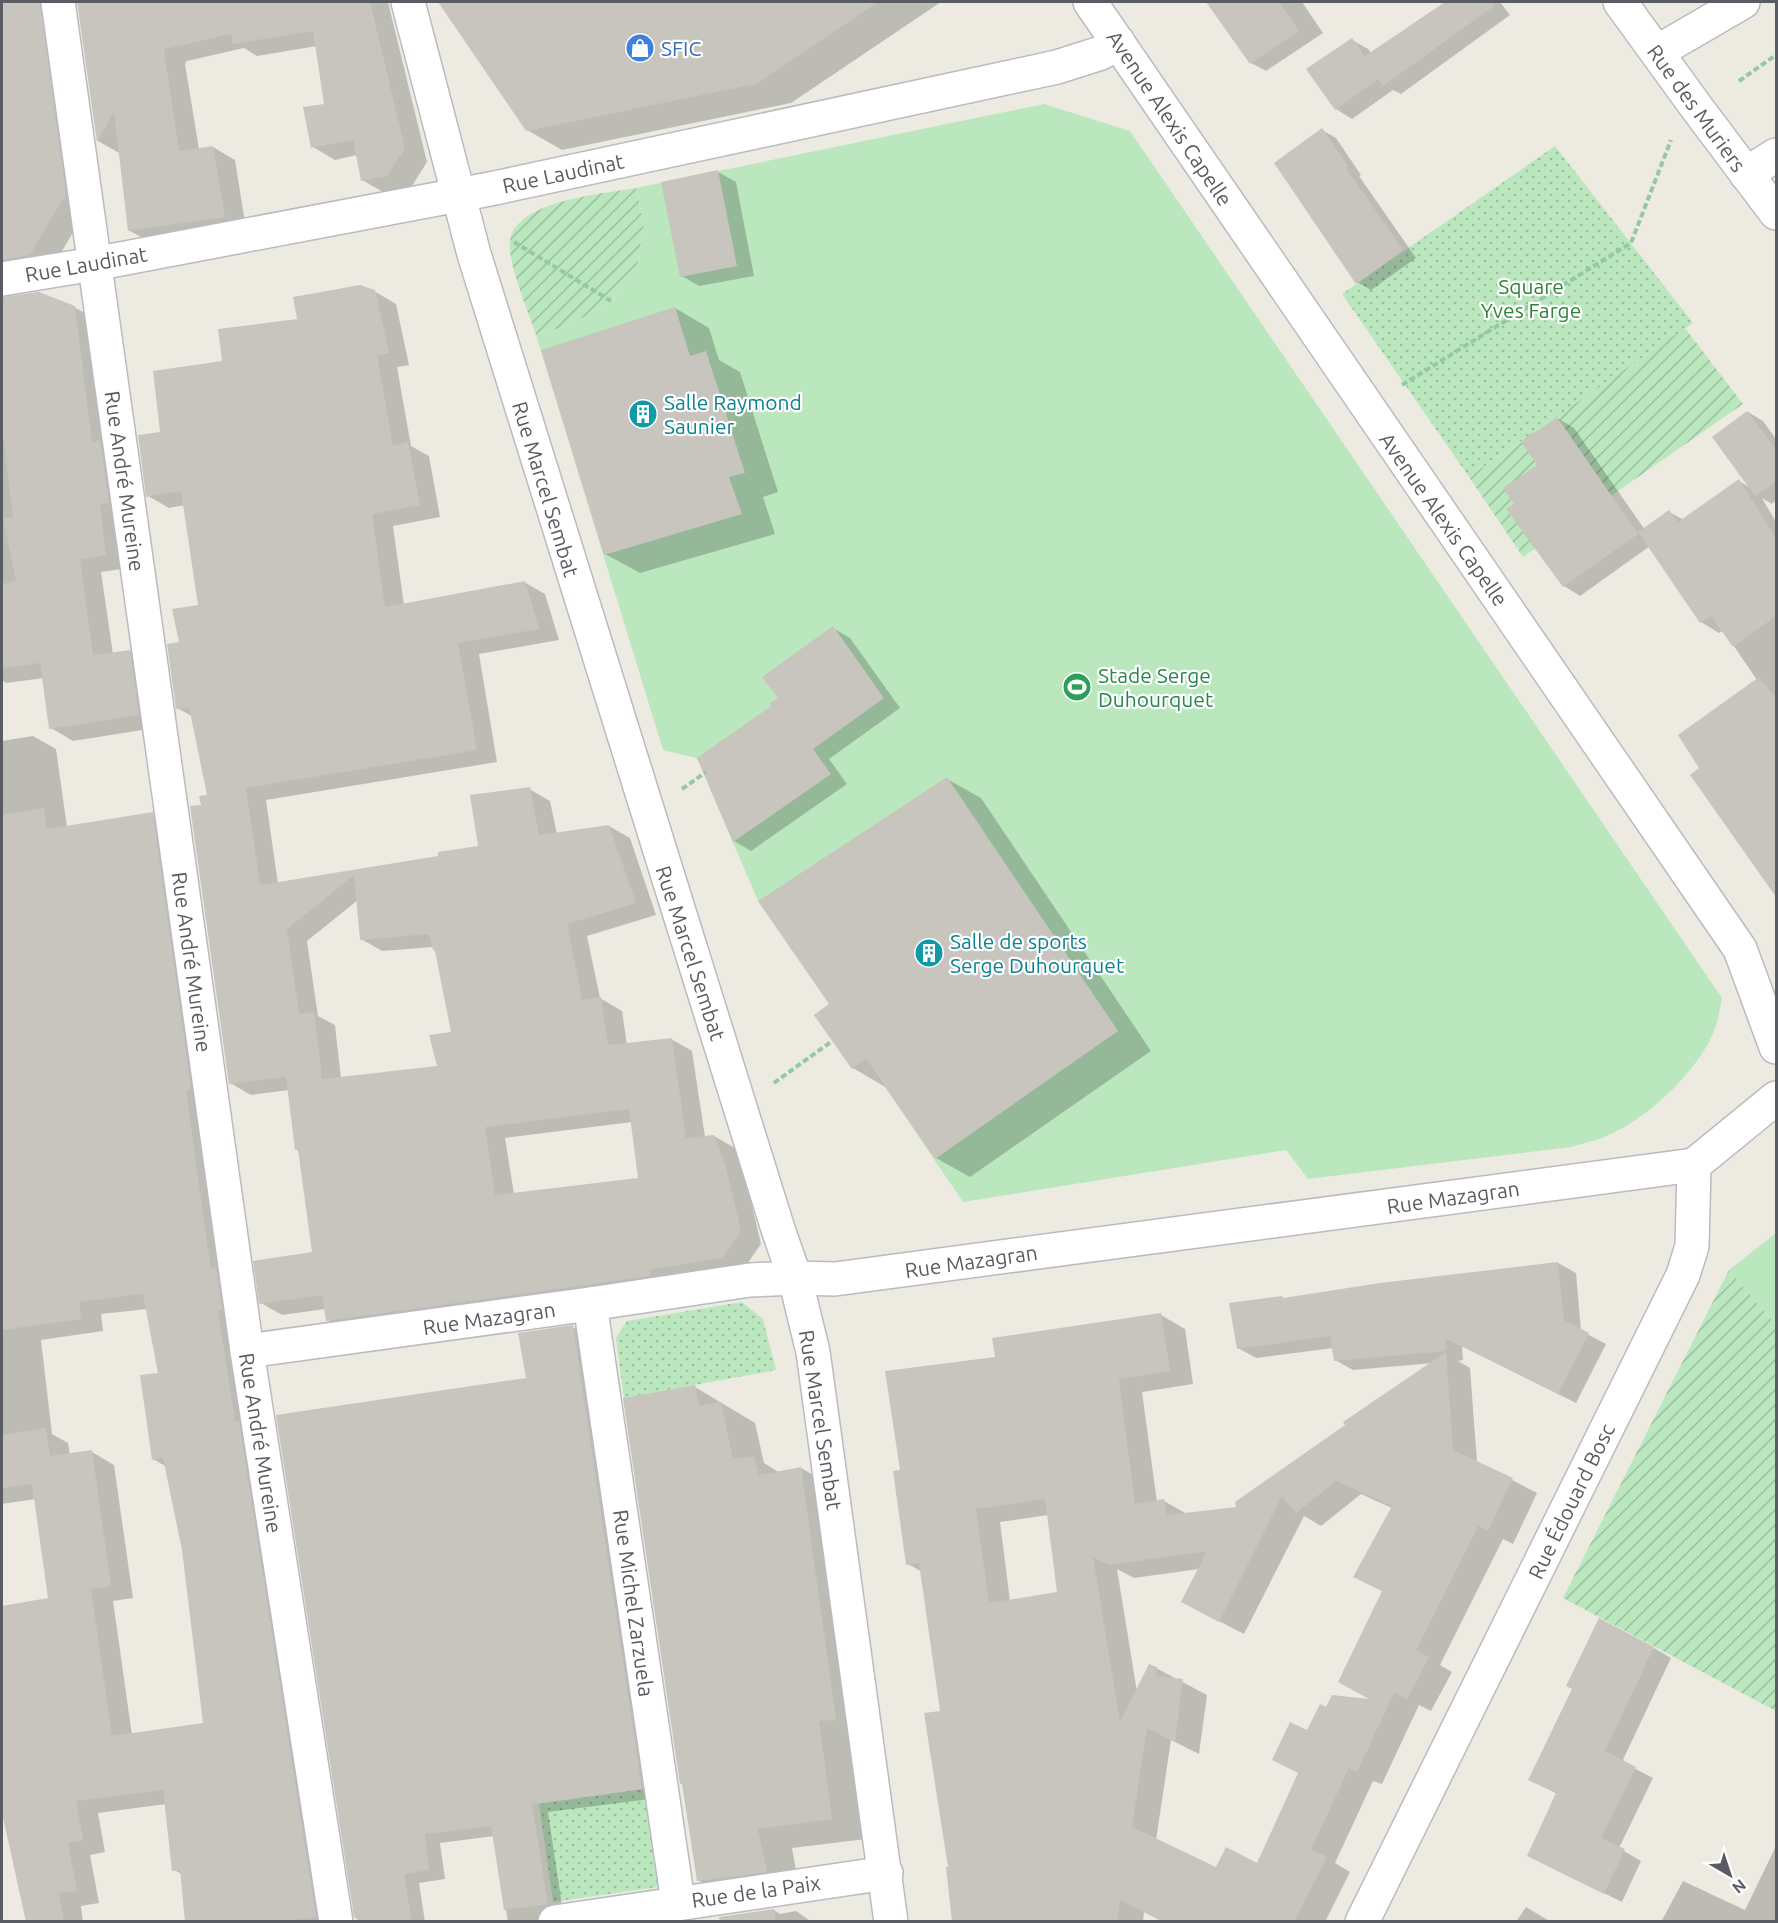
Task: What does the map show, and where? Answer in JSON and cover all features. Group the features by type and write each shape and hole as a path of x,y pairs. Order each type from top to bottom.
{"street":[{"name":"Rue André Mureine","path":"58,2 247,1351 336,1922"},
{"name":"Rue Marcel Sembat","path":"408,2 477,266 736,1097 795,1278 813,1352 891,1922"},
{"name":"Avenue Alexis Capelle","path":"1090,2 1740,949 1776,1047"},
{"name":"Rue des Muriers","path":"1620,2 1776,213"},
{"path":"1657,52 1743,2"},
{"name":"Rue Laudinat","path":"2,279 94,264 459,195 1057,67 1101,53 1118,42"},
{"path":"1746,174 1776,155"},
{"path":"1694,1165 1776,1098"},
{"name":"Rue Mazagran","path":"247,1351 750,1280 835,1279 1694,1165"},
{"name":"Rue Édouard Bosc","path":"1362,1922 1683,1275 1692,1246 1694,1165"},
{"name":"Rue Michel Zarzuela","path":"590,1304 678,1902"},
{"name":"Rue de la Paix","path":"555,1922 886,1873"}],"path":[{"path":"1739,81 1776,55"},
{"path":"1368,408 1631,243 1673,133"},
{"path":"510,240 611,301"},
{"path":"736,1097 767,1088 832,1041"}],"green space":[{"name":"Stade Serge Duhourquet","path":"1044,104 1130,131 1722,998 1716,1026 1699,1058 1673,1089 1627,1126 1602,1138 1571,1147 1308,1179 1286,1150 963,1202 866,1059 852,1069 814,1015 829,1004 758,901 710,789 717,785 696,758 663,750 536,335 570,325 611,301 637,267 644,224 636,188"},
{"name":"Square Yves Farge","path":"1555,146 1693,323 1469,477 1342,294"},
{"path":"636,188 644,224 637,267 611,301 570,325 536,335 512,262 510,241 516,227 528,216 563,201"},
{"path":"1685,328 1743,404 1523,557 1469,477"},
{"path":"1776,1233 1776,1325 1729,1270"},
{"path":"1729,1270 1776,1325 1776,1711 1563,1598"},
{"path":"742,1302 763,1319 776,1370 624,1398 616,1338 627,1321"},
{"path":"644,1789 658,1887 553,1902 539,1804"}],"building":[{"path":"2,2 40,2 66,194 30,255 2,260"},
{"path":"77,2 370,2 405,148 387,176 361,181 353,140 311,148 303,107 324,104 313,31 233,44 231,34 165,49 179,151 213,146 225,217 128,231 114,112 97,142"},
{"name":"SFIC","path":"438,2 878,2 756,84 526,131"},
{"path":"1206,2 1279,2 1299,31 1250,64"},
{"path":"1445,2 1492,2 1494,6 1383,86 1378,79 1335,110 1306,69 1352,38 1365,56"},
{"path":"1322,128 1348,166 1346,168 1403,250 1356,284 1274,163"},
{"path":"718,170 737,266 680,277 661,182"},
{"path":"360,285 375,290 389,353 377,355 393,446 408,442 420,505 372,514 385,607 525,581 539,629 458,643 477,750 246,788 260,885 438,856 438,852 478,846 470,795 530,787 539,835 609,825 636,903 567,924 582,1000 601,997 608,1045 672,1038 686,1138 714,1135 726,1167 741,1231 722,1258 649,1270 650,1276 326,1321 322,1295 259,1304 253,1261 312,1252 298,1150 295,1150 286,1077 229,1084 190,806 201,805 199,796 207,795 189,707 176,709 167,644 179,642 172,609 198,605 181,491 146,497 138,435 160,432 153,371 222,361 218,329 297,319 293,297","holes":["354,875 360,940 429,934 435,951 451,1032 429,1035 437,1066 322,1079 314,1012 299,1014 287,929","629,1109 638,1178 495,1195 485,1127"]},
{"path":"39,292 75,306 92,442 100,440 109,503 100,504 106,555 80,560 93,655 130,650 139,715 49,729 40,663 2,668 2,584 16,581 3,518 13,517 2,428 2,297"},
{"name":"Salle Raymond Saunier","path":"675,307 690,356 706,351 745,473 729,477 742,514 604,555 541,350"},
{"path":"1747,411 1776,449 1776,481 1755,496 1712,437"},
{"path":"1557,417 1638,534 1563,587 1506,509 1514,504 1503,488 1537,465 1521,442"},
{"path":"1739,479 1776,538 1776,616 1733,647 1711,616 1700,623 1638,532 1669,510 1678,522"},
{"path":"833,626 884,698 813,749 831,774 733,842 697,758 771,706 770,703 778,698 762,677"},
{"path":"1759,677 1776,698 1776,897 1690,775 1699,768 1678,735"},
{"name":"Salle de sports Serge Duhourquet","path":"947,777 1118,1031 935,1159 866,1059 852,1069 814,1015 829,1004 758,901"},
{"path":"44,808 47,829 153,812 191,1089 186,1090 207,1242 211,1268 216,1267 222,1310 218,1310 235,1422 239,1421 316,1917 282,1922 185,1922 180,1870 172,1871 163,1790 76,1801 83,1840 68,1843 77,1891 59,1893 64,1922 26,1922 2,1813 2,1606 48,1598 32,1484 2,1488 2,1435 46,1428 50,1456 92,1450 111,1586 91,1589 112,1736 203,1723 182,1550 163,1458 152,1460 140,1375 158,1373 143,1294 79,1302 81,1319 2,1330 2,815"},
{"path":"1558,1262 1564,1320 1589,1333 1558,1394 1445,1338 1446,1351 1334,1361 1330,1336 1237,1349 1229,1303"},
{"path":"1161,1313 1170,1371 1119,1379 1135,1504 1164,1499 1167,1515 1236,1507 1235,1502 1345,1425 1343,1422 1446,1352 1453,1450 1513,1478 1488,1531 1478,1526 1416,1650 1429,1657 1407,1699 1394,1693 1357,1772 1349,1768 1311,1849 1327,1857 1294,1922 1165,1922 1120,1900 1117,1922 952,1922 946,1867 948,1867 924,1713 940,1711 919,1563 906,1565 893,1471 900,1470 885,1371 995,1357 992,1338","holes":["1336,1481 1392,1506 1353,1577 1382,1591 1338,1682 1369,1699 1332,1695 1326,1707 1320,1704 1307,1730 1290,1722 1272,1760 1298,1773 1257,1863 1226,1847 1216,1867 1132,1827 1147,1728 1175,1742 1183,1679 1156,1676 1157,1667 1149,1664 1120,1722 1093,1557 1109,1565 1207,1551 1181,1602 1219,1622 1282,1496 1296,1513","1045,1499 1057,1592 989,1603 976,1509"]},
{"path":"573,1325 642,1789 532,1804 548,1904 504,1910 491,1826 425,1834 429,1870 404,1874 412,1922 361,1922 354,1917 276,1415 526,1378 518,1333"},
{"path":"695,1385 699,1406 721,1402 733,1459 754,1456 759,1475 801,1467 836,1720 819,1721 832,1819 758,1829 767,1872 697,1881 682,1784 680,1784 623,1398"},
{"path":"1599,1618 1654,1647 1605,1751 1636,1767 1601,1838 1625,1849 1604,1894 1527,1856 1556,1793 1528,1780 1572,1689 1566,1686"},
{"path":"774,1909 776,1922 720,1922 719,1917"}],"place":[{"name":"SFIC","path":"640,48"},
{"name":"Salle Raymond Saunier","path":"643,414"},
{"name":"Stade Serge Duhourquet","path":"1077,687"},
{"name":"Salle de sports Serge Duhourquet","path":"929,953"}]}
